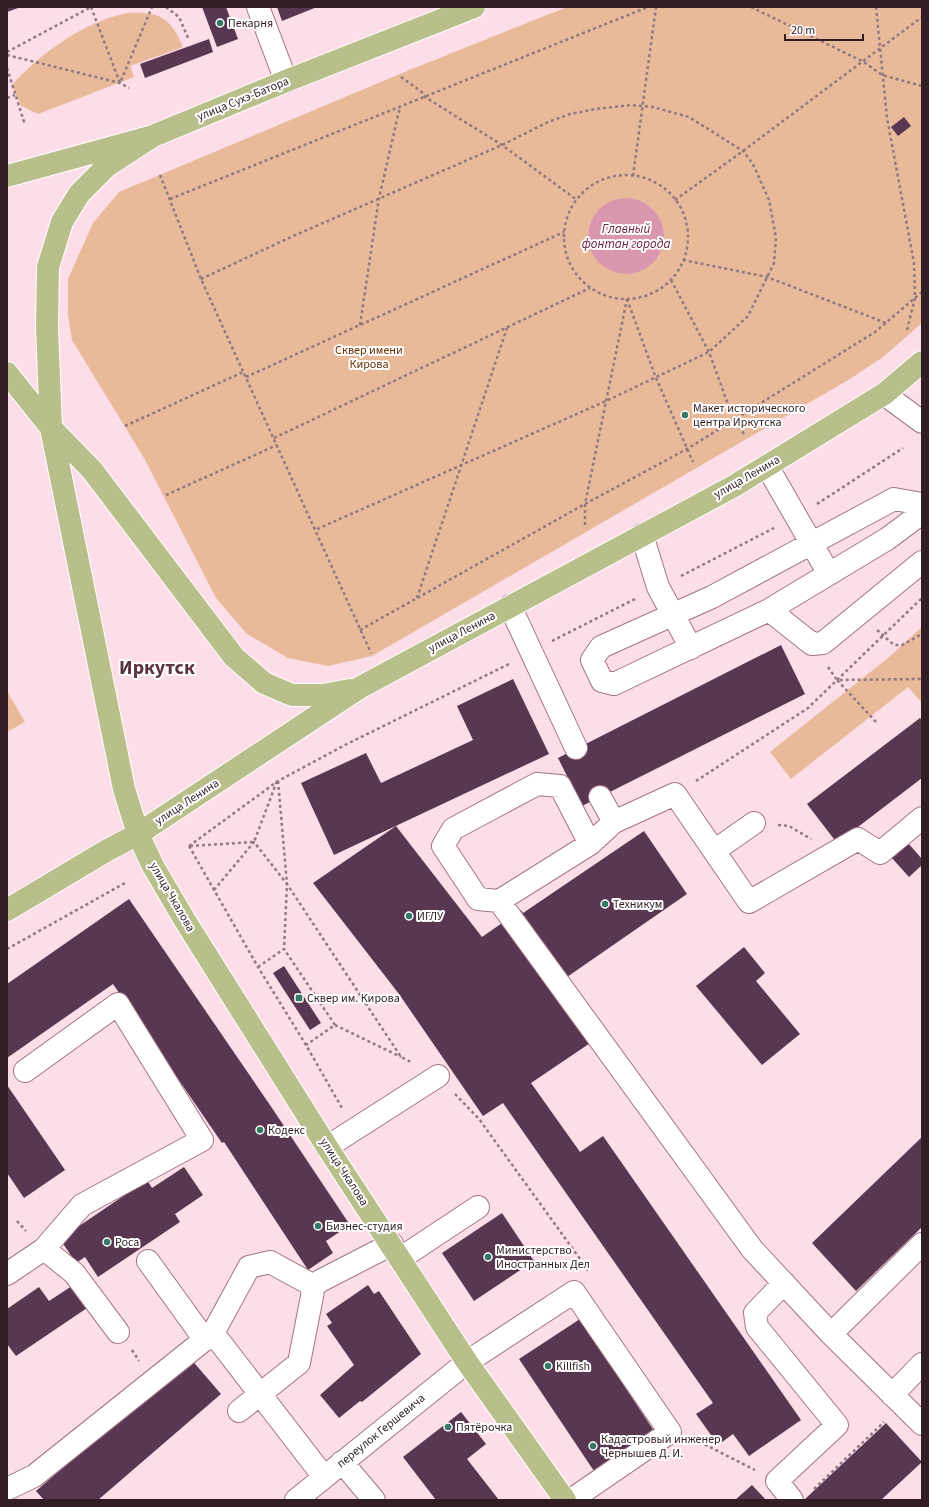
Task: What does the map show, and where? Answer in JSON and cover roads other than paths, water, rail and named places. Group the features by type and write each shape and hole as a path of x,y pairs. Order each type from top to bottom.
{"main road":[{"name":"улица Сухэ-Батора","path":"7,176 153,136 286,81 474,7"},
{"name":"улица Чкалова","path":"153,136 107,166 79,194 62,222 48,267 47,327 51,428 124,790 138,834 184,919 327,1147 467,1362 565,1500"},
{"name":"улица Ленина","path":"7,910 106,851 138,834 359,688 642,536 768,466 884,394 922,362"},
{"path":"7,373 51,428 92,470 234,657 264,684 292,695 324,695 359,688"}],"street":[{"path":"258,7 286,81"},
{"path":"884,394 922,422"},
{"path":"768,466 829,574"},
{"path":"922,504 894,499 674,615 601,647 592,660 602,681 614,684 769,610 887,539 922,513"},
{"path":"642,536 658,587 692,648"},
{"path":"769,610 812,644 823,643 922,562"},
{"path":"510,606 576,748"},
{"path":"590,844 560,786 537,784 453,829 443,846 478,900 499,901 590,844 614,822 675,794 749,902 858,839 880,853 922,818"},
{"path":"600,797 614,822"},
{"path":"714,851 754,823"},
{"path":"499,901 752,1249 831,1334 922,1424"},
{"path":"7,1274 44,1249 82,1205 202,1140 118,1004 25,1071"},
{"path":"327,1147 438,1076"},
{"path":"239,1411 299,1363 314,1286 320,1281 396,1251 478,1207"},
{"path":"831,1334 922,1244"},
{"path":"44,1249 74,1273 118,1332"},
{"path":"148,1261 209,1336 260,1394 324,1477"},
{"path":"7,1489 34,1476 209,1336 249,1268 270,1262 314,1286"},
{"path":"784,1283 755,1313 757,1328 837,1425 777,1481 792,1500"},
{"name":"переулок Гершевича","path":"296,1500 467,1362 574,1292 670,1432 571,1500"},
{"path":"897,1400 922,1364"},
{"path":"342,1462 374,1500"}],"water":[{"name":"Главный фонтан города","path":"626,198 640,201 653,209 661,222 664,236 661,250 653,263 640,271 626,274 612,271 599,263 591,250 588,236 591,222 599,209 612,201"}],"place":[{"name":"Пекарня","path":"220,23"},
{"name":"Макет исторического центра Иркутска","path":"685,415"},
{"name":"Техникум","path":"605,904"},
{"name":"ИГЛУ","path":"409,916"},
{"name":"Сквер им. Кирова","path":"299,998"},
{"name":"Кодекс","path":"260,1130"},
{"name":"Бизнес-студия","path":"318,1226"},
{"name":"Роса","path":"107,1242"},
{"name":"Министерство Иностранных Дел","path":"488,1257"},
{"name":"Killfish","path":"548,1366"},
{"name":"Пятёрочка","path":"448,1427"},
{"name":"Кадастровый инженер Чернышев Д. И.","path":"593,1446"}],"district":[{"name":"Иркутск","path":"157,668"}],"park label":[{"name":"Сквер имени Кирова","path":"369,357"}]}
